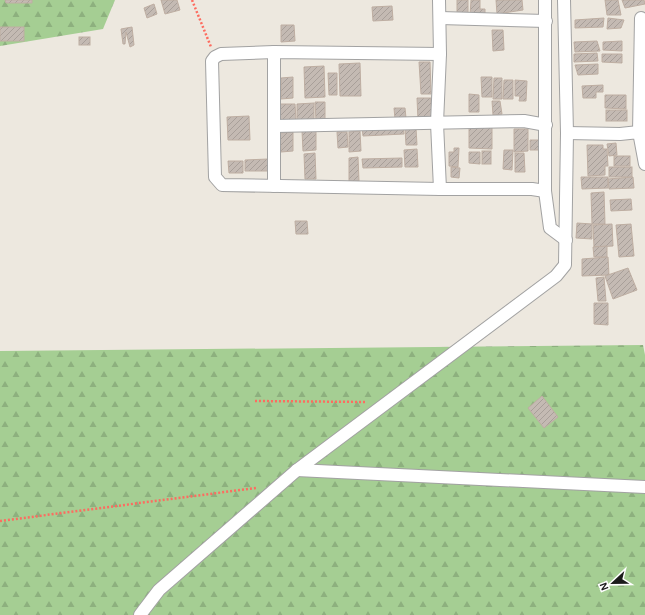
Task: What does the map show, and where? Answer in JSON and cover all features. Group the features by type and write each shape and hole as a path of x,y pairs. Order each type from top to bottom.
{"street":[{"path":"439,0 440,54 437,123 440,189"},
{"path":"545,0 545,191 550,228 566,240"},
{"path":"140,615 159,590 297,470 556,276 565,265 567,133 564,0"},
{"path":"440,18 546,21"},
{"path":"641,18 642,132 645,164"},
{"path":"274,52 274,186"},
{"path":"440,54 274,52 221,54 215,57 212,61 215,177 222,185 532,189 545,191"},
{"path":"274,126 524,121 546,125"},
{"path":"567,133 620,134 642,132"},
{"path":"297,470 645,487"}],"path":[{"path":"192,0 215,57"},
{"path":"255,401 388,402"},
{"path":"0,521 279,486"}],"green space":[{"path":"0,0 115,0 103,29 0,46"},
{"path":"643,345 645,355 645,615 0,615 0,351"}],"building":[{"path":"5,0 32,0 32,3 6,3"},
{"path":"161,0 177,0 180,10 165,14"},
{"path":"457,0 468,0 468,13 457,13"},
{"path":"471,0 480,0 480,9 485,9 485,17 470,16"},
{"path":"496,0 522,0 523,10 497,14"},
{"path":"605,0 618,0 621,15 607,15"},
{"path":"622,0 644,0 645,4 625,8"},
{"path":"154,4 157,14 147,18 144,8"},
{"path":"392,6 393,20 373,21 372,7"},
{"path":"604,18 603,27 575,28 575,20"},
{"path":"608,18 624,20 621,28 607,29"},
{"path":"281,25 294,25 295,41 281,42"},
{"path":"0,27 24,27 24,41 0,41"},
{"path":"132,27 134,45 130,47 126,32 125,44 123,44 121,29"},
{"path":"492,30 503,30 504,50 493,51"},
{"path":"79,37 90,37 90,45 79,45"},
{"path":"597,41 600,51 575,52 574,42"},
{"path":"622,41 622,51 603,50 603,42"},
{"path":"597,53 598,61 574,62 574,54"},
{"path":"602,54 622,54 622,63 602,62"},
{"path":"419,62 430,62 431,94 421,94"},
{"path":"360,63 361,96 340,96 339,64"},
{"path":"598,64 598,74 578,75 575,65"},
{"path":"324,66 325,97 305,98 304,67"},
{"path":"328,73 337,73 337,95 329,95"},
{"path":"293,77 293,98 281,99 281,78"},
{"path":"481,77 492,77 492,97 482,97"},
{"path":"494,78 502,78 502,99 493,99"},
{"path":"504,80 513,80 513,99 503,99"},
{"path":"515,80 527,81 526,101 519,101 520,96 515,96"},
{"path":"603,85 603,92 596,92 596,98 583,98 582,86"},
{"path":"469,94 479,95 479,112 469,112"},
{"path":"605,95 626,95 626,109 605,108"},
{"path":"417,98 431,98 432,120 418,120"},
{"path":"492,101 500,101 502,114 493,115"},
{"path":"315,102 325,102 325,121 316,121"},
{"path":"314,103 314,119 297,120 297,104"},
{"path":"280,104 295,104 296,120 280,121"},
{"path":"394,108 405,108 406,118 395,119"},
{"path":"606,110 627,110 627,121 606,121"},
{"path":"249,116 250,140 228,140 227,117"},
{"path":"469,125 492,126 492,149 469,148"},
{"path":"403,126 404,134 363,136 362,127"},
{"path":"416,128 417,145 406,145 405,129"},
{"path":"514,129 528,129 528,151 514,152"},
{"path":"302,131 316,131 316,150 303,151"},
{"path":"360,131 361,151 349,152 349,132"},
{"path":"293,132 293,151 281,152 280,133"},
{"path":"337,132 347,132 348,147 338,148"},
{"path":"530,140 540,140 539,150 530,150"},
{"path":"616,143 617,155 609,156 607,144"},
{"path":"587,145 603,145 603,149 607,149 608,166 605,166 605,175 588,176"},
{"path":"454,148 459,148 458,167 449,166 449,152 454,152"},
{"path":"417,149 418,167 405,167 404,150"},
{"path":"504,150 513,150 512,170 503,169"},
{"path":"482,151 491,151 491,164 482,164"},
{"path":"469,152 480,152 480,164 469,163"},
{"path":"315,153 316,179 305,179 304,154"},
{"path":"515,153 524,153 525,172 515,172"},
{"path":"614,156 630,156 630,166 614,166"},
{"path":"358,157 359,181 349,181 349,158"},
{"path":"402,158 402,167 363,168 362,159"},
{"path":"268,159 268,171 245,171 245,160"},
{"path":"228,161 243,161 243,173 229,173"},
{"path":"451,167 460,168 459,178 451,177"},
{"path":"609,167 632,167 632,177 609,177"},
{"path":"581,177 608,177 608,188 582,189"},
{"path":"633,177 634,188 609,189 608,179"},
{"path":"604,192 605,224 592,224 591,193"},
{"path":"631,199 632,210 611,211 610,200"},
{"path":"295,221 307,221 308,234 296,234"},
{"path":"577,223 592,224 592,239 576,238"},
{"path":"612,224 613,246 594,247 593,225"},
{"path":"631,224 634,256 619,257 616,225"},
{"path":"607,246 607,257 594,257 593,247"},
{"path":"608,257 609,275 582,276 582,259"},
{"path":"628,268 637,290 613,299 605,276"},
{"path":"604,277 606,301 598,301 596,278"},
{"path":"594,303 608,303 608,325 594,324"},
{"path":"542,396 558,417 544,428 528,408"}]}
